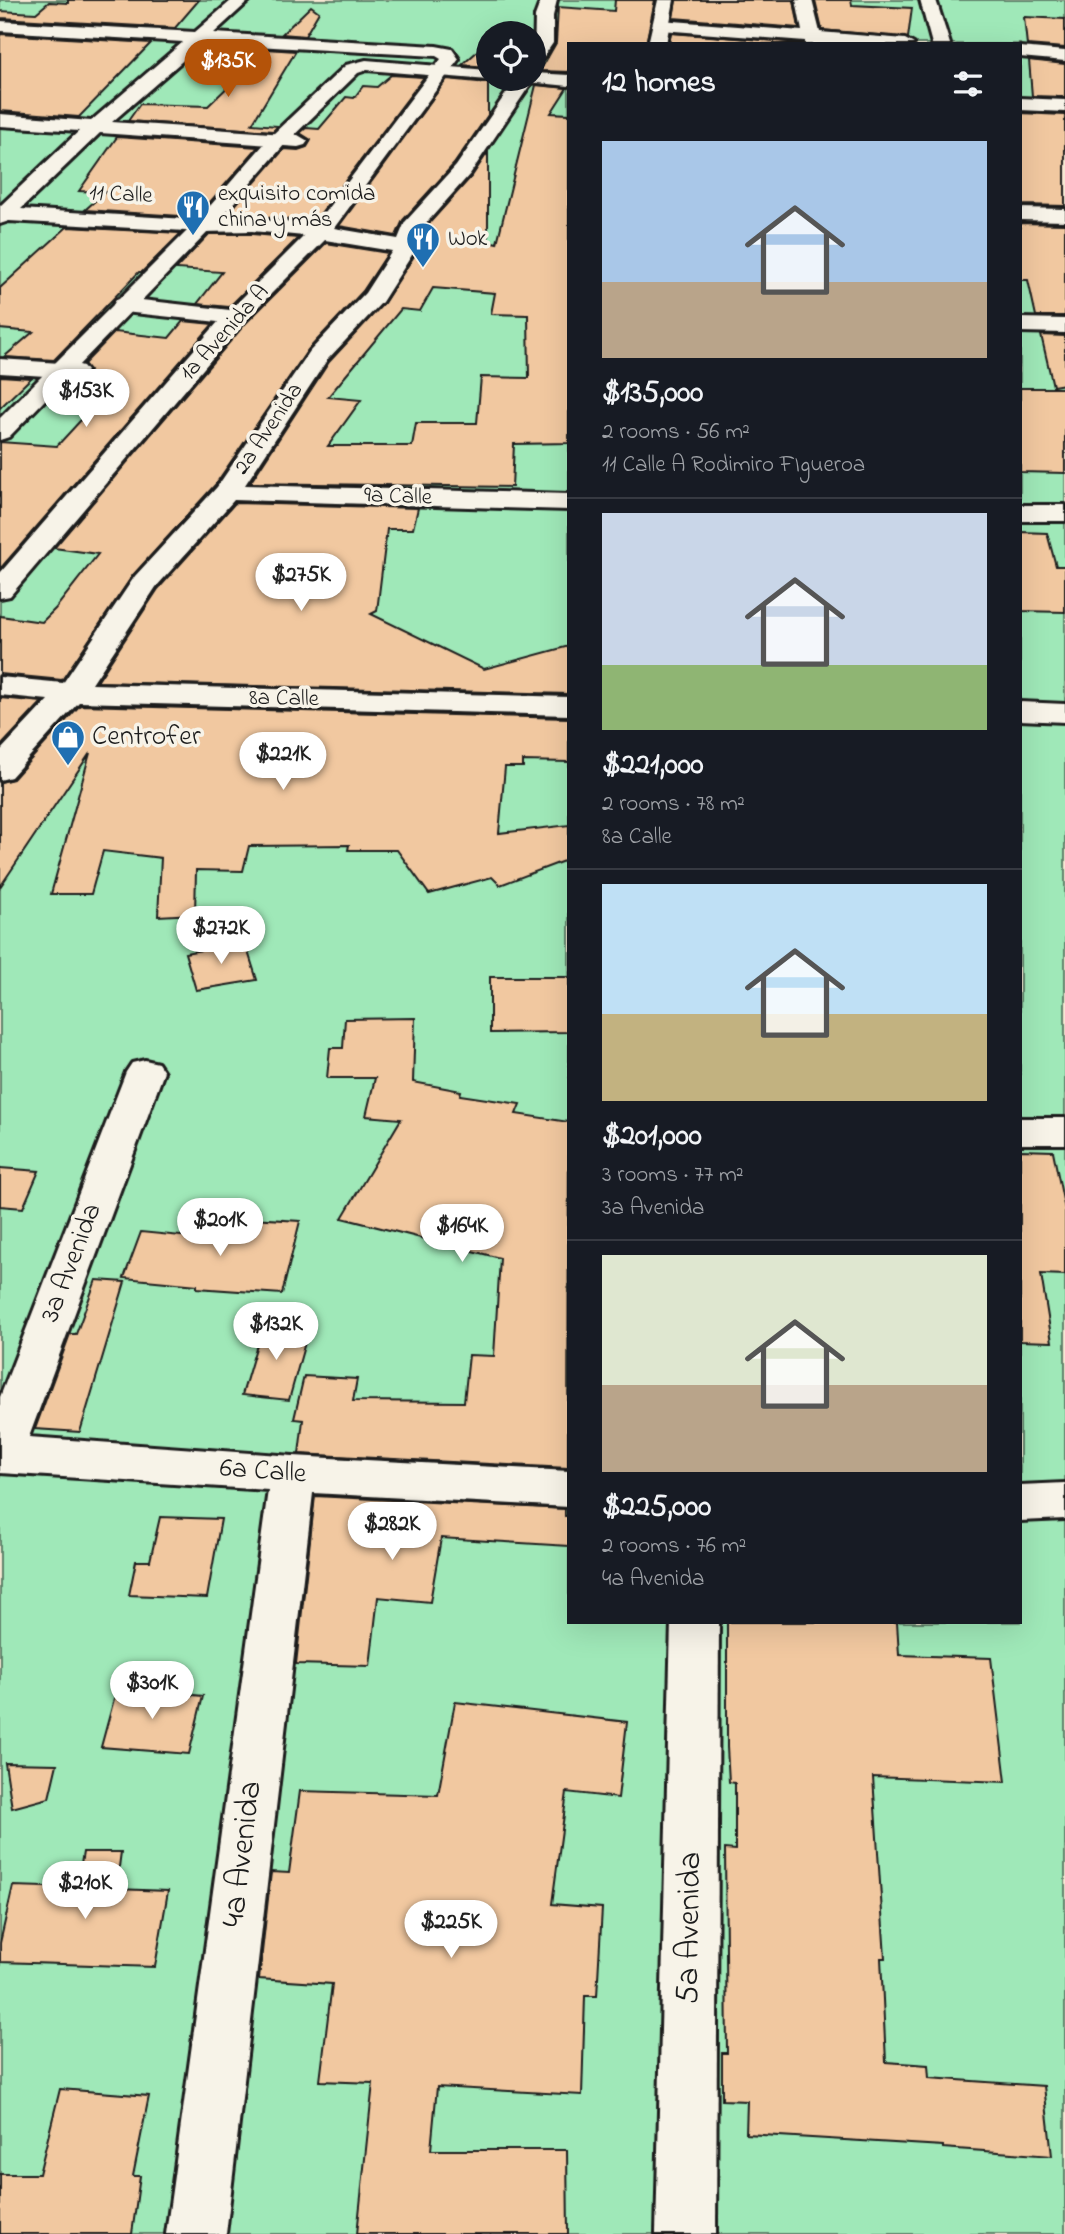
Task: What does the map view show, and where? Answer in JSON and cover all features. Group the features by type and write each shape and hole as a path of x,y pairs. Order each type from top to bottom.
{"street":[{"path":"1,215 94,128 242,0"},
{"path":"544,21 550,0"},
{"path":"666,0 668,32"},
{"path":"668,32 678,0"},
{"path":"804,0 814,40"},
{"path":"928,0 940,42"},
{"path":"0,41 8,26 33,9"},
{"path":"8,26 446,53 450,59 444,71"},
{"path":"668,32 860,42"},
{"path":"366,65 382,47"},
{"path":"1022,52 1065,56"},
{"path":"366,65 476,74"},
{"path":"0,432 67,371 213,225 288,141 368,72 366,65"},
{"name":"1a Avenida A","path":"0,590 235,317 320,233 444,71"},
{"path":"546,79 567,81"},
{"name":"2a Avenida","path":"0,770 71,693 145,582 227,492 318,356 374,297 406,247 412,226 463,170 517,91"},
{"path":"1022,104 1065,106"},
{"path":"0,120 288,141"},
{"path":"1022,214 1065,215"},
{"name":"11 Calle","path":"1,215 320,233 406,247"},
{"path":"131,306 235,317"},
{"path":"1022,325 1065,326"},
{"path":"0,366 67,371"},
{"path":"0,453 67,371"},
{"name":"9a Calle","path":"227,492 567,502"},
{"path":"1022,513 1065,513"},
{"name":"8a Calle","path":"0,686 71,693 567,706"},
{"path":"1022,711 1065,713"},
{"name":"3a Avenida","path":"0,1453 145,1072"},
{"path":"1022,1131 1065,1131"},
{"name":"6a Calle","path":"0,1453 293,1474 567,1489"},
{"name":"4a Avenida","path":"196,2234 293,1474"},
{"path":"1022,1503 1065,1501"},
{"name":"5a Avenida","path":"686,2234 695,1624"}],"green space":[{"path":"0,0 1065,0 1065,2234 0,2234"}],"building":[{"path":"68,0 199,0 175,28 0,18 0,11 36,13 49,2 68,3"},
{"path":"615,0 655,0 646,42 567,42 567,72 546,71 546,60 556,43 558,7 614,11"},
{"path":"676,0 794,0 799,28 673,18"},
{"path":"815,0 851,0 852,5 912,8 908,38 822,30"},
{"path":"311,6 319,12 305,36 282,34"},
{"path":"1024,17 1065,19 1065,48 1027,45"},
{"path":"671,33 789,42 669,42"},
{"path":"0,34 151,43 79,117 0,111"},
{"path":"267,49 296,51 252,124 278,126 273,131 128,121 140,104 208,106"},
{"path":"476,53 476,66 462,65"},
{"path":"1029,60 1065,64 1065,97 1032,96"},
{"path":"391,75 424,77 314,222 252,216 225,217 284,149 298,150 307,147 311,140 300,133 306,128 319,129 346,97 354,98 363,86 377,87"},
{"path":"447,79 476,82 476,91 488,91 488,115 454,164 403,220 396,236 339,226"},
{"path":"546,86 567,88 551,113 567,114 567,443 514,444 512,487 250,483 329,362 384,303 419,248 424,229 472,176 488,152 488,241 497,243 535,91 546,91","holes":["433,288 495,293 491,314 528,315 529,378 481,377 477,423 416,423 412,446 328,446 361,400 328,397 401,309 420,311"]},
{"path":"1022,113 1065,115 1065,206 1022,205"},
{"path":"117,137 258,147 197,217 85,210 105,192 79,191"},
{"path":"1022,223 1065,224 1065,316 1036,316 1028,280 1022,280"},
{"path":"67,227 181,233 139,272 54,360 4,357 33,332 0,329 0,288"},
{"path":"209,234 298,238 229,307 197,304 222,272 176,269"},
{"path":"326,243 388,253 363,291 308,350 215,485 133,575 62,680 0,674 0,616 42,622 55,609 98,554 54,548 245,324"},
{"path":"183,321 213,324 0,569 0,442 57,446 118,380 86,377 90,371 84,364 115,332 169,338"},
{"path":"1041,335 1065,336 1065,384 1053,386"},
{"path":"0,376 31,378 0,408"},
{"path":"1022,388 1065,388 1065,473 1022,472"},
{"path":"235,503 418,508 413,529 387,529 377,611 371,614 484,669 567,647 567,694 97,682 158,589"},
{"path":"1022,532 1047,533 1056,566 1065,566 1065,612 1022,611"},
{"path":"0,698 42,702 0,747"},
{"path":"80,705 567,718 567,762 523,761 523,767 505,767 499,833 567,825 567,860 500,885 492,877 429,894 397,850 348,850 349,845 249,846 243,871 196,870 195,914 158,916 161,858 103,851 91,894 51,894 90,753 0,887 0,782 13,779"},
{"path":"245,942 257,980 196,990 185,953"},
{"path":"490,977 567,977 567,1032 490,1033"},
{"path":"415,1018 413,1082 461,1091 460,1095 520,1104 516,1114 567,1122 567,1468 299,1454 303,1420 294,1419 304,1376 357,1379 353,1401 464,1402 469,1355 494,1356 500,1258 342,1218 401,1119 366,1116 375,1078 327,1078 330,1048 343,1048 345,1019"},
{"path":"1022,1150 1053,1151 1065,1210 1065,1275 1041,1274 1052,1342 1022,1341"},
{"path":"0,1168 39,1171 23,1208 0,1206"},
{"path":"251,1218 300,1221 282,1294 197,1288 197,1285 124,1278 141,1232 211,1239 215,1226 248,1229"},
{"path":"96,1280 125,1282 80,1432 35,1429 70,1334 76,1334"},
{"path":"263,1324 309,1328 289,1400 242,1395"},
{"path":"315,1496 565,1509 567,1546 441,1538 430,1602 378,1597 370,1666 296,1664"},
{"path":"160,1517 221,1519 207,1598 129,1595 136,1561 150,1561"},
{"path":"727,1624 897,1624 899,1655 991,1658 1006,1782 873,1777 885,1958 881,1958 886,2062 928,2065 929,2078 1044,2086 1052,2156 943,2146 746,2134 747,2101 722,2100 722,2053 727,2053 725,1849 735,1850 735,1783 729,1782"},
{"path":"117,1688 203,1696 189,1754 101,1747"},
{"path":"455,1702 627,1722 618,1798 567,1792 552,1904 602,1908 597,1996 585,1996 582,2095 437,2087 431,2150 567,2150 568,2234 357,2234 373,2083 320,2081 332,1984 259,1979 271,1872 289,1873 300,1791 438,1795"},
{"path":"5,1763 57,1764 49,1798 12,1808"},
{"path":"83,1852 121,1852 116,1889 168,1891 155,1967 0,1962 0,1943 13,1886 77,1888"},
{"path":"60,2089 149,2096 133,2176 140,2176 132,2234 0,2234 0,2174 39,2174"}],"place":[{"name":"exquisito comida china y más","path":"193,237"},
{"name":"Wok","path":"423,269"},
{"name":"Centrofer","path":"68,767"}]}
